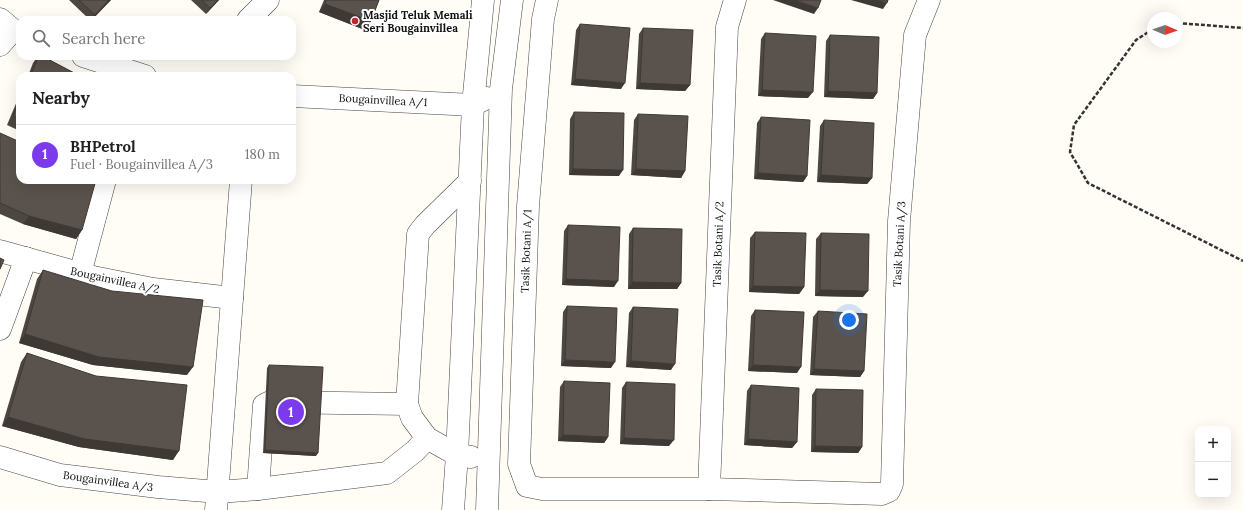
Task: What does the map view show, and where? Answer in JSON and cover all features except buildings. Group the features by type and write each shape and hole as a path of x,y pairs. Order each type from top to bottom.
{"street":[{"path":"252,16 268,0"},
{"path":"454,510 458,455 474,105 483,0"},
{"path":"487,510 501,89 512,0"},
{"name":"Tasik Botani A/1","path":"547,0 543,19 528,206 519,464 527,486 542,489 709,489"},
{"name":"Tasik Botani A/2","path":"709,489 726,26 734,0"},
{"name":"Tasik Botani A/3","path":"709,489 882,494 889,491 892,484 899,221 915,35 930,0"},
{"path":"95,60 129,72"},
{"path":"474,105 495,94 501,89"},
{"name":"Bougainvillea A/1","path":"296,96 474,105"},
{"path":"474,105 500,126"},
{"path":"470,181 425,225 418,234 407,404 412,418 427,438 458,455 488,458"},
{"path":"80,274 105,184"},
{"path":"217,501 241,184"},
{"name":"Bougainvillea A/2","path":"0,251 93,278 153,289 232,298"},
{"path":"0,329 26,258"},
{"path":"258,489 264,405 270,402 407,404"},
{"name":"Bougainvillea A/3","path":"0,457 60,475 158,488 217,501 258,489 387,473 415,451 427,438"}],"path":[{"path":"1183,23 1243,28"},
{"path":"1147,33 1136,40 1074,125 1070,152 1088,183 1243,261"}],"place":[{"name":"Masjid Teluk Memali Seri Bougainvillea","path":"355,21"},
{"name":"BHPetrol","path":"291,412"}]}
